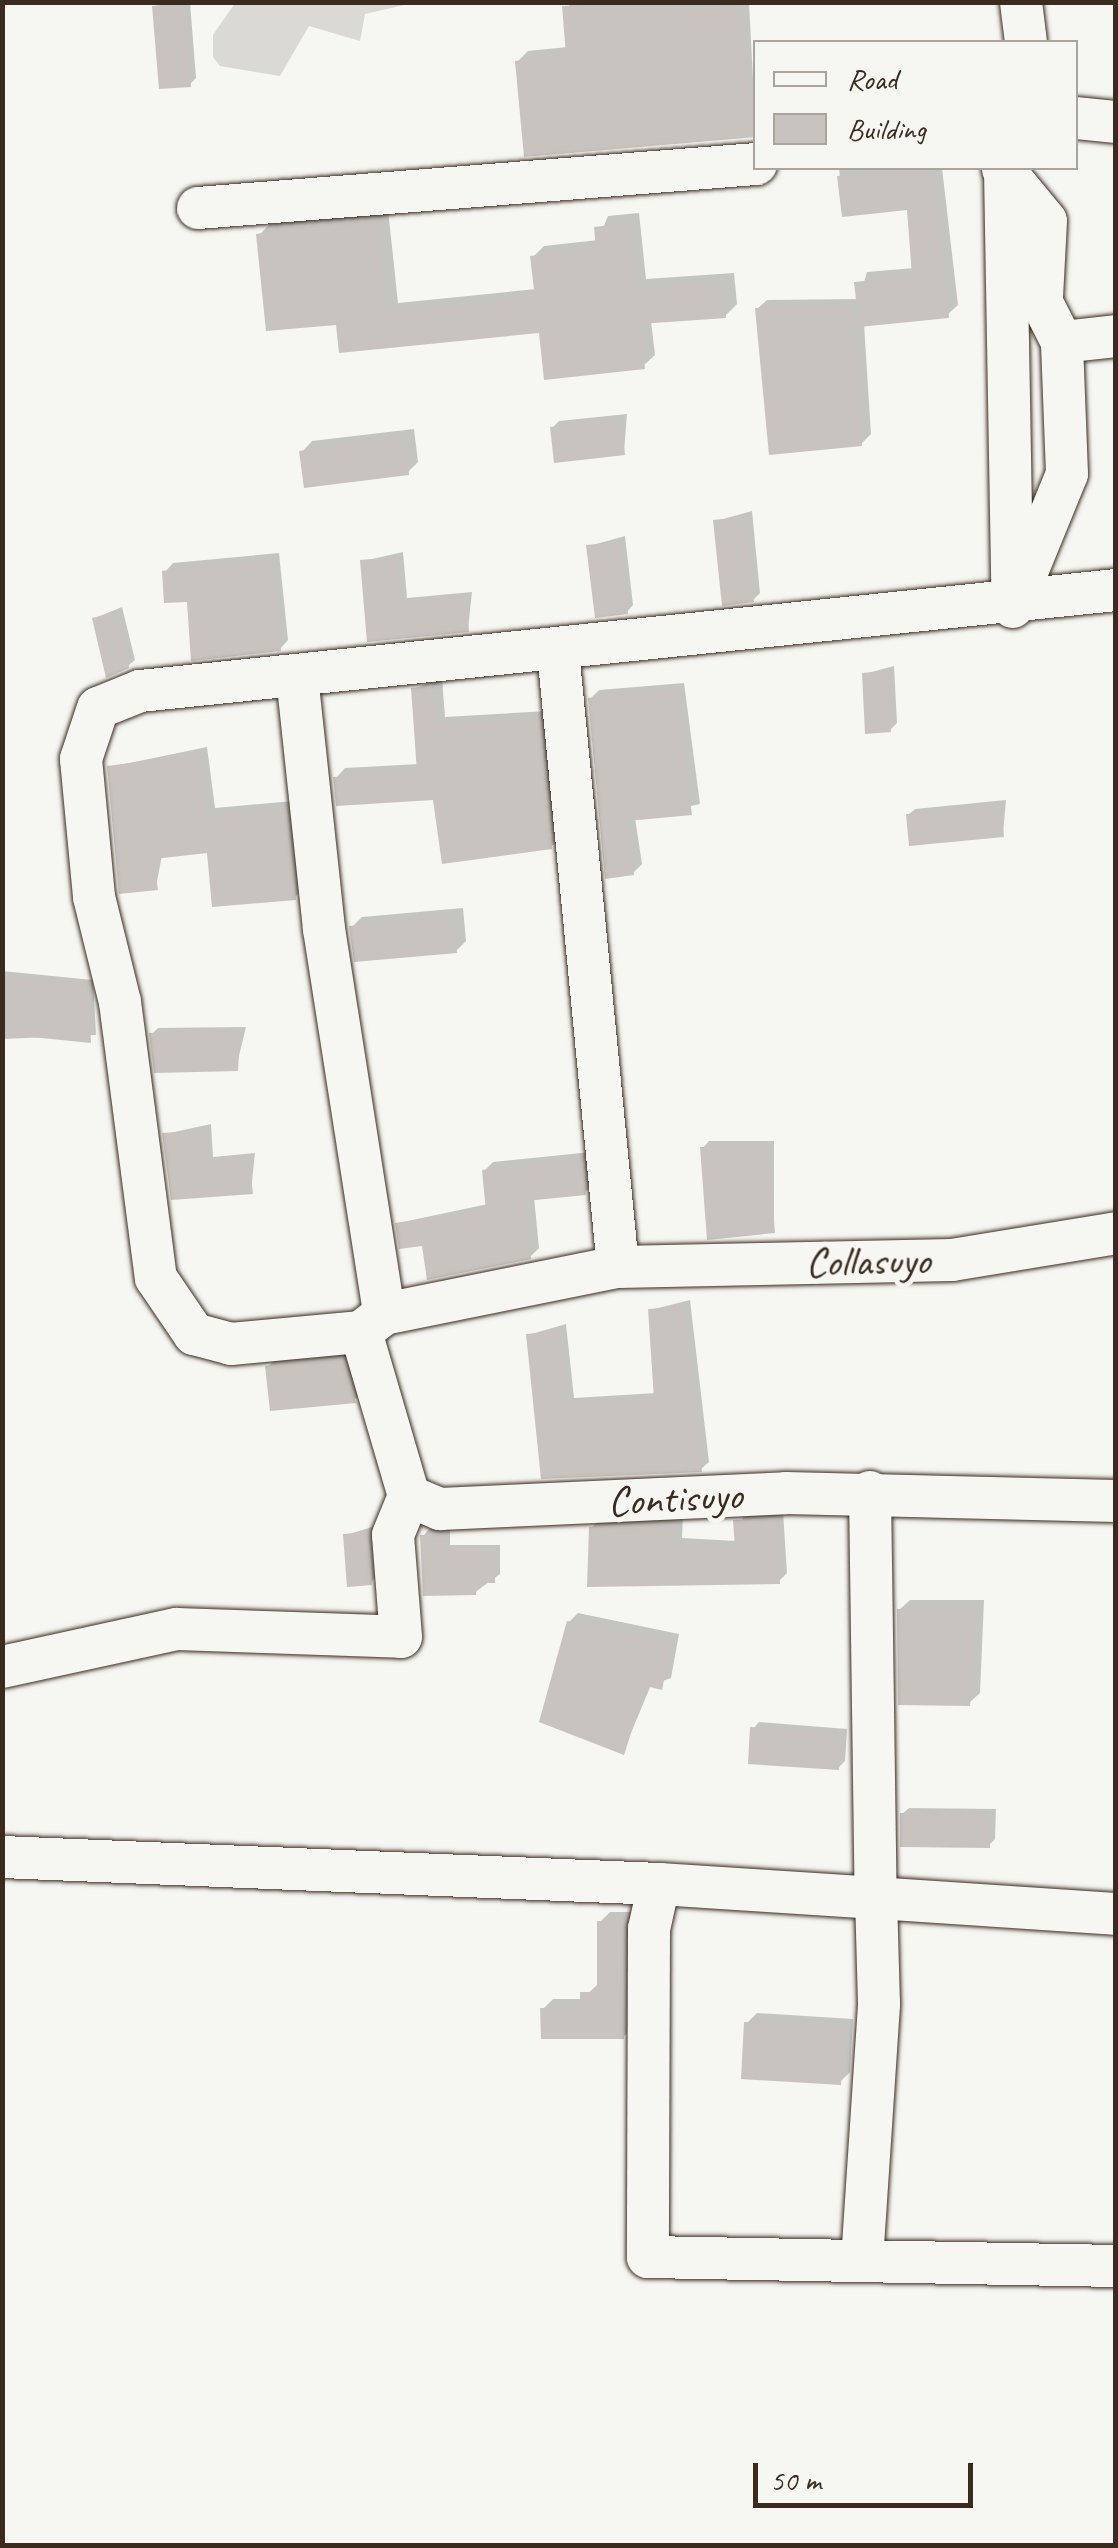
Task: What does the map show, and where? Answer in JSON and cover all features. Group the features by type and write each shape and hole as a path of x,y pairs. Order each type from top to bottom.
{"street":[{"path":"1021,2 1026,40"},
{"path":"1078,118 1116,122"},
{"path":"198,208 753,164"},
{"path":"1003,170 1011,242 1013,608"},
{"path":"1005,170 1046,221 1042,297"},
{"path":"1011,242 1062,342 1067,474 1013,608"},
{"path":"1062,342 1116,336"},
{"name":"Collasuyo","path":"1116,590 1013,608 801,617 558,650 140,691 98,708 81,759 94,897 120,1002 156,1278 194,1334 230,1344 372,1323 618,1267 952,1260 1116,1234"},
{"path":"558,650 618,1267"},
{"path":"2,1667 177,1628 401,1637 393,1535 409,1496 372,1323 297,676"},
{"path":"862,2261 879,2004 870,1492"},
{"name":"Contisuyo","path":"409,1496 440,1509 870,1492 1116,1501"},
{"path":"2,1857 658,1884 1116,1914"},
{"path":"658,1884 648,1929 648,2257 1116,2266"}],"shaded area":[{"path":"235,2 413,3 365,14 360,41 309,26 280,76 220,66 213,57 213,35"}],"building":[{"path":"668,2 669,13 738,5 753,137 524,157 515,61 566,55 562,6"},
{"path":"184,3 191,87 159,89 152,6"},
{"path":"931,170 949,318 859,327 854,282 912,276 907,210 842,217 837,176"},
{"path":"377,219 387,313 535,298 530,256 596,249 594,227 628,223 636,289 724,283 726,318 640,324 645,369 544,380 539,333 339,353 336,325 266,331 256,234"},
{"path":"755,308 854,308 862,446 769,455"},
{"path":"621,420 625,455 554,463 550,427"},
{"path":"404,438 409,475 304,488 299,451"},
{"path":"746,517 754,602 722,606 713,520"},
{"path":"619,542 628,614 595,618 586,545"},
{"path":"397,557 401,603 466,597 469,632 367,642 360,560"},
{"path":"271,561 281,651 191,661 187,602 164,603 162,571"},
{"path":"116,612 129,668 106,678 92,618"},
{"path":"888,671 891,732 865,734 862,673"},
{"path":"433,686 436,725 540,720 552,849 442,864 433,800 336,806 333,777 417,772 411,688"},
{"path":"676,690 692,815 627,821 634,875 605,879 588,698"},
{"path":"199,754 207,815 286,808 296,900 212,907 207,853 154,859 158,890 119,894 107,766"},
{"path":"1001,806 1004,837 909,846 906,814"},
{"path":"454,917 457,953 354,962 349,926"},
{"path":"2,976 88,985 91,1043 2,1034"},
{"path":"149,1033 240,1033 238,1071 154,1073"},
{"path":"205,1130 208,1162 249,1158 253,1194 171,1200 162,1133"},
{"path":"768,1146 775,1233 707,1240 700,1147"},
{"path":"582,1160 586,1195 525,1201 531,1259 427,1280 422,1246 399,1249 395,1223 486,1211 482,1170"},
{"path":"683,1307 702,1472 541,1479 526,1334 559,1331 567,1404 654,1399 648,1309"},
{"path":"343,1359 356,1403 270,1411 265,1366"},
{"path":"776,1518 780,1584 587,1587 589,1527 676,1523 674,1545 735,1548 733,1520"},
{"path":"369,1532 372,1585 347,1587 343,1534"},
{"path":"420,1535 444,1535 444,1550 494,1550 495,1583 477,1583 476,1595 423,1596"},
{"path":"897,1609 975,1610 970,1706 898,1705"},
{"path":"567,1621 672,1642 662,1690 646,1686 624,1755 539,1722"},
{"path":"750,1727 842,1734 839,1770 748,1764"},
{"path":"900,1813 990,1814 990,1848 900,1847"},
{"path":"597,1921 625,1921 624,2039 541,2039 540,2008 580,2009 580,1992 597,1992"},
{"path":"744,2022 844,2028 841,2085 741,2079"}]}
